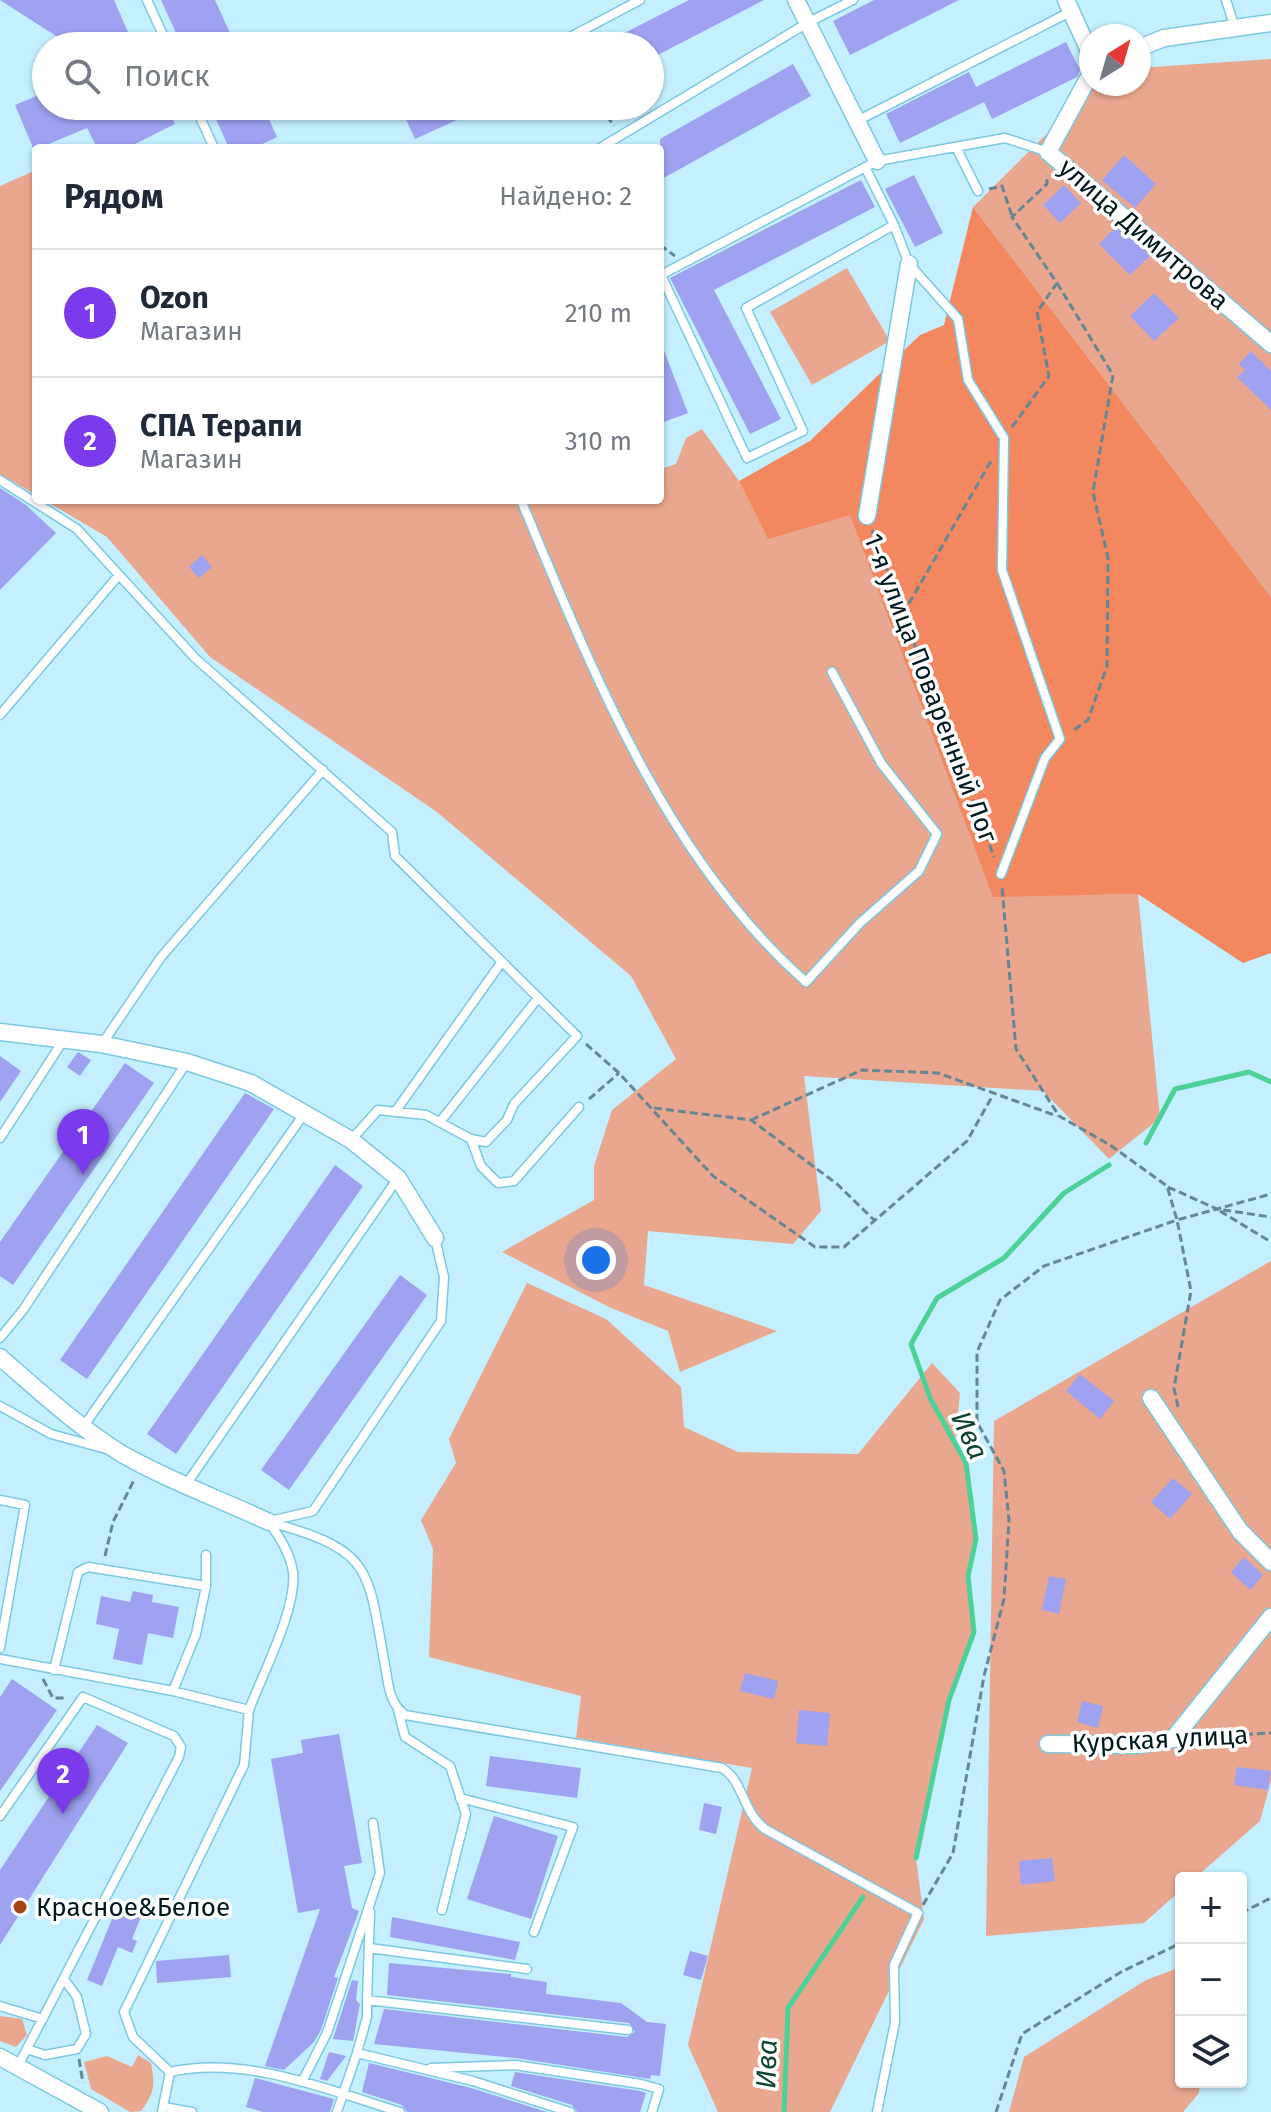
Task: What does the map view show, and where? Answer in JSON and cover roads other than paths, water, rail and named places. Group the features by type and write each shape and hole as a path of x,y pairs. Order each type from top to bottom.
{"street":[{"path":"796,0 857,121 871,164"},
{"path":"1068,6 1079,29"},
{"path":"1151,43 1164,38 1271,23"},
{"name":"улица Димитрова","path":"1079,95 1048,152 1271,344"},
{"name":"1-я улица Поваренный Лог","path":"867,516 909,264"},
{"path":"0,1032 101,1044 187,1062 251,1083 306,1111 351,1140 398,1178 435,1238"},
{"path":"0,1357 83,1427 122,1453 184,1486 269,1522"},
{"path":"1151,1398 1240,1531 1271,1562"},
{"name":"Курская улица","path":"1048,1744 1138,1745 1173,1739 1271,1617"},
{"path":"0,2057 23,2057 100,2112"}],"lane":[{"path":"147,0 162,32"},
{"path":"580,32 640,0"},
{"path":"664,109 809,22 853,0"},
{"path":"1226,0 1235,28"},
{"path":"857,121 1068,6"},
{"path":"201,120 212,144"},
{"path":"607,144 647,120"},
{"path":"664,273 871,164 1005,138 1048,152"},
{"path":"956,147 978,191"},
{"path":"871,164 909,264 958,319 968,380 1004,438 1002,570 1060,739 1045,758 1001,874"},
{"path":"664,281 747,458 803,431 746,308 894,225"},
{"path":"0,480 32,500"},
{"path":"38,504 77,529 195,658 392,832 395,856 577,1036 514,1104 507,1120 486,1142 471,1139 426,1115 378,1110 351,1140"},
{"path":"523,504 557,586 652,787 703,866 772,952 806,982 860,923 919,871 937,834 881,763 832,672"},
{"path":"0,715 119,575"},
{"path":"101,1044 161,957 323,770"},
{"path":"395,1112 501,963"},
{"path":"440,1122 538,998"},
{"path":"0,1138 63,1041"},
{"path":"0,1338 23,1310 187,1062"},
{"path":"471,1139 481,1166 498,1183 514,1181 579,1107"},
{"path":"83,1427 306,1111"},
{"path":"184,1486 398,1178"},
{"path":"269,1522 313,1511 441,1321 444,1277 435,1238"},
{"path":"0,1406 51,1434 122,1453"},
{"path":"0,1500 25,1505 0,1648"},
{"path":"269,1522 313,1533 342,1547 356,1559 366,1577 390,1693 398,1709 405,1737 450,1766 466,1814 442,1910"},
{"path":"170,2072 133,2037 124,2012 244,1765 249,1710 287,1608 293,1574 285,1545 269,1522"},
{"path":"173,1691 196,1634 206,1586 206,1555"},
{"path":"54,1670 78,1572 88,1567 206,1586"},
{"path":"0,1659 173,1691 249,1710"},
{"path":"0,1816 83,1697 174,1736 181,1747 179,1757 23,2057"},
{"path":"398,1709 413,1718 722,1768 734,1778 745,1807 756,1822 918,1913 894,1965 895,2022 877,2112"},
{"path":"460,1798 573,1827 534,1932"},
{"path":"302,2082 327,2033 380,1873 373,1823"},
{"path":"337,2112 367,2017 370,1903"},
{"path":"369,1948 527,1969"},
{"path":"23,2057 77,2049 86,2034 77,1997 64,1979"},
{"path":"367,2000 628,2030"},
{"path":"0,2006 43,2019"},
{"path":"357,2053 570,2112"},
{"path":"170,2072 202,2065 302,2082 400,2112"},
{"path":"422,2069 515,2065 641,2084 659,2089 652,2112"},
{"path":"170,2072 163,2110 192,2112"}],"waterway":[{"name":"Ива","path":"1146,1143 1175,1089 1249,1072 1271,1082"},
{"name":"Ива","path":"916,1858 949,1700 974,1632 968,1576 976,1539 966,1463 930,1398 911,1344 937,1298 1004,1258 1064,1193 1109,1165"},
{"name":"Ива","path":"784,2112 788,2008 863,1897"}],"place":[{"name":"Ozon","path":"83,1175"},
{"name":"СПА Терапи","path":"63,1814"},
{"name":"Красное&Белое","path":"20,1907"}]}
